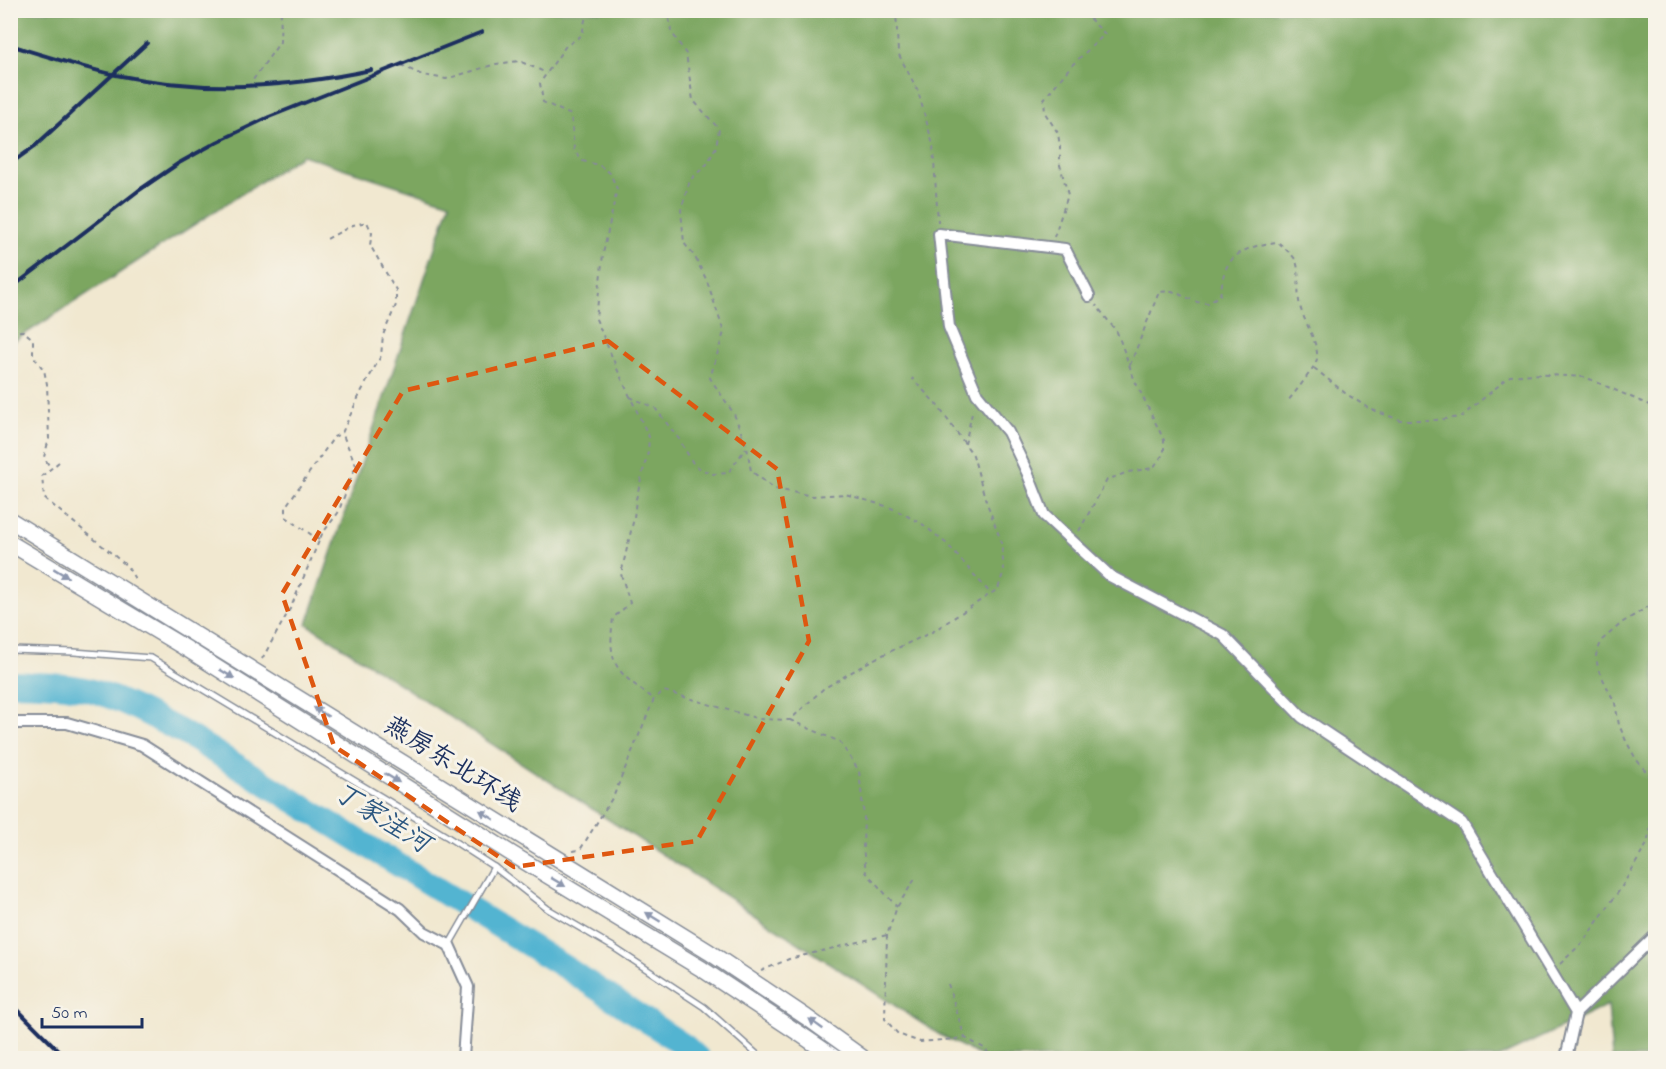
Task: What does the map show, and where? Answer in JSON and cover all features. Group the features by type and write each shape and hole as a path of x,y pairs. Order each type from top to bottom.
{"main road":[{"name":"燕房东北环线","path":"10,520 709,952 806,1017 863,1059"},
{"name":"燕房东北环线","path":"10,543 187,649 512,854 702,969 834,1059"}],"street":[{"path":"1089,296 1065,249 939,234 949,327 977,394 1008,432 1044,515 1110,576 1222,635 1302,717 1462,823 1576,1012"},
{"path":"10,723 67,723 142,745 400,909 423,932 449,945 468,987 463,1059"},
{"path":"1566,1059 1576,1012 1656,935"}],"lane":[{"path":"10,650 151,658 494,867 548,909 613,947 704,1007 760,1059"},
{"path":"449,945 494,867"}],"path":[{"path":"248,87 280,42 281,10"},
{"path":"587,10 582,35 565,46 540,83 543,102 571,115 574,150 582,161 599,165 610,173 617,189 603,254 596,319 649,437 648,452 621,574 630,603 613,618 610,638 612,655 619,672 654,699"},
{"path":"666,10 671,31 686,54 693,100 719,129 716,147 707,164 690,180 681,210 684,243 695,257 707,281 724,332 710,378 734,414 747,447 750,471 775,489 813,496 845,494 889,507 921,523 947,544 991,594"},
{"path":"896,10 898,53 918,91 933,145 939,234"},
{"path":"1051,247 1068,195 1060,165 1058,133 1045,113 1044,99 1071,66 1105,34 1084,13 1084,10"},
{"path":"1648,10 1656,13"},
{"path":"401,65 422,75 446,79 496,64 519,61 547,73"},
{"path":"319,540 286,517 286,506 334,437 342,433 381,356 382,335 396,305 396,290 370,245 372,233 367,222 353,225 325,240"},
{"path":"1130,365 1159,292 1172,291 1197,302 1208,303 1220,295 1226,268 1238,254 1259,244 1278,242 1295,259 1299,277 1299,302 1316,347 1317,357 1314,368 1288,401"},
{"path":"1073,542 1107,480 1128,471 1153,468 1164,453 1164,440 1135,381 1118,332 1089,296"},
{"path":"10,332 23,331 33,339 33,356 44,370 47,384 49,439 44,457 51,469"},
{"path":"1314,368 1345,393 1370,409 1400,420 1437,420 1461,417 1510,376 1533,374 1585,377 1656,408"},
{"path":"790,720 823,689 872,660 932,632 998,589 1004,570 1001,541 985,498 973,455 937,405 912,378"},
{"path":"965,444 977,394"},
{"path":"630,397 655,408 694,465 711,474 728,472 747,447"},
{"path":"257,668 291,607 322,534 338,513 356,465 342,433"},
{"path":"59,462 42,476 44,498 127,566 139,586"},
{"path":"1552,972 1583,942 1621,888 1647,844 1655,806 1651,778 1626,741 1619,725 1615,703 1598,669 1596,655 1602,640 1623,622 1656,602"},
{"path":"569,852 580,850 614,795 654,699 664,691 759,719 790,720 840,742 859,771 864,817 863,847 866,872 897,907"},
{"path":"915,879 897,907 887,935 885,1019 898,1034 920,1042 965,1038 986,1049 990,1059"},
{"path":"757,972 789,959 887,935"},
{"path":"948,984 965,1038"}],"highlighted area":[{"path":"608,341 777,469 809,641 697,841 514,867 334,746 282,594 403,391"}],"green space":[{"path":"11,11 1655,11 1655,1058 1612,1058 1608,1005 1498,1058 984,1058 940,1035 307,624 450,203 302,155 11,343"}],"waterway":[{"name":"丁家洼河","path":"10,683 60,685 89,690 125,703 182,732 566,968 685,1046 698,1058"}],"railway":[{"path":"10,289 138,191 179,163 217,142 269,117 482,32"},
{"path":"10,164 35,146 147,43"},
{"path":"10,45 116,75 180,84 212,86 275,84 371,70"},
{"path":"10,1002 66,1058"}]}
